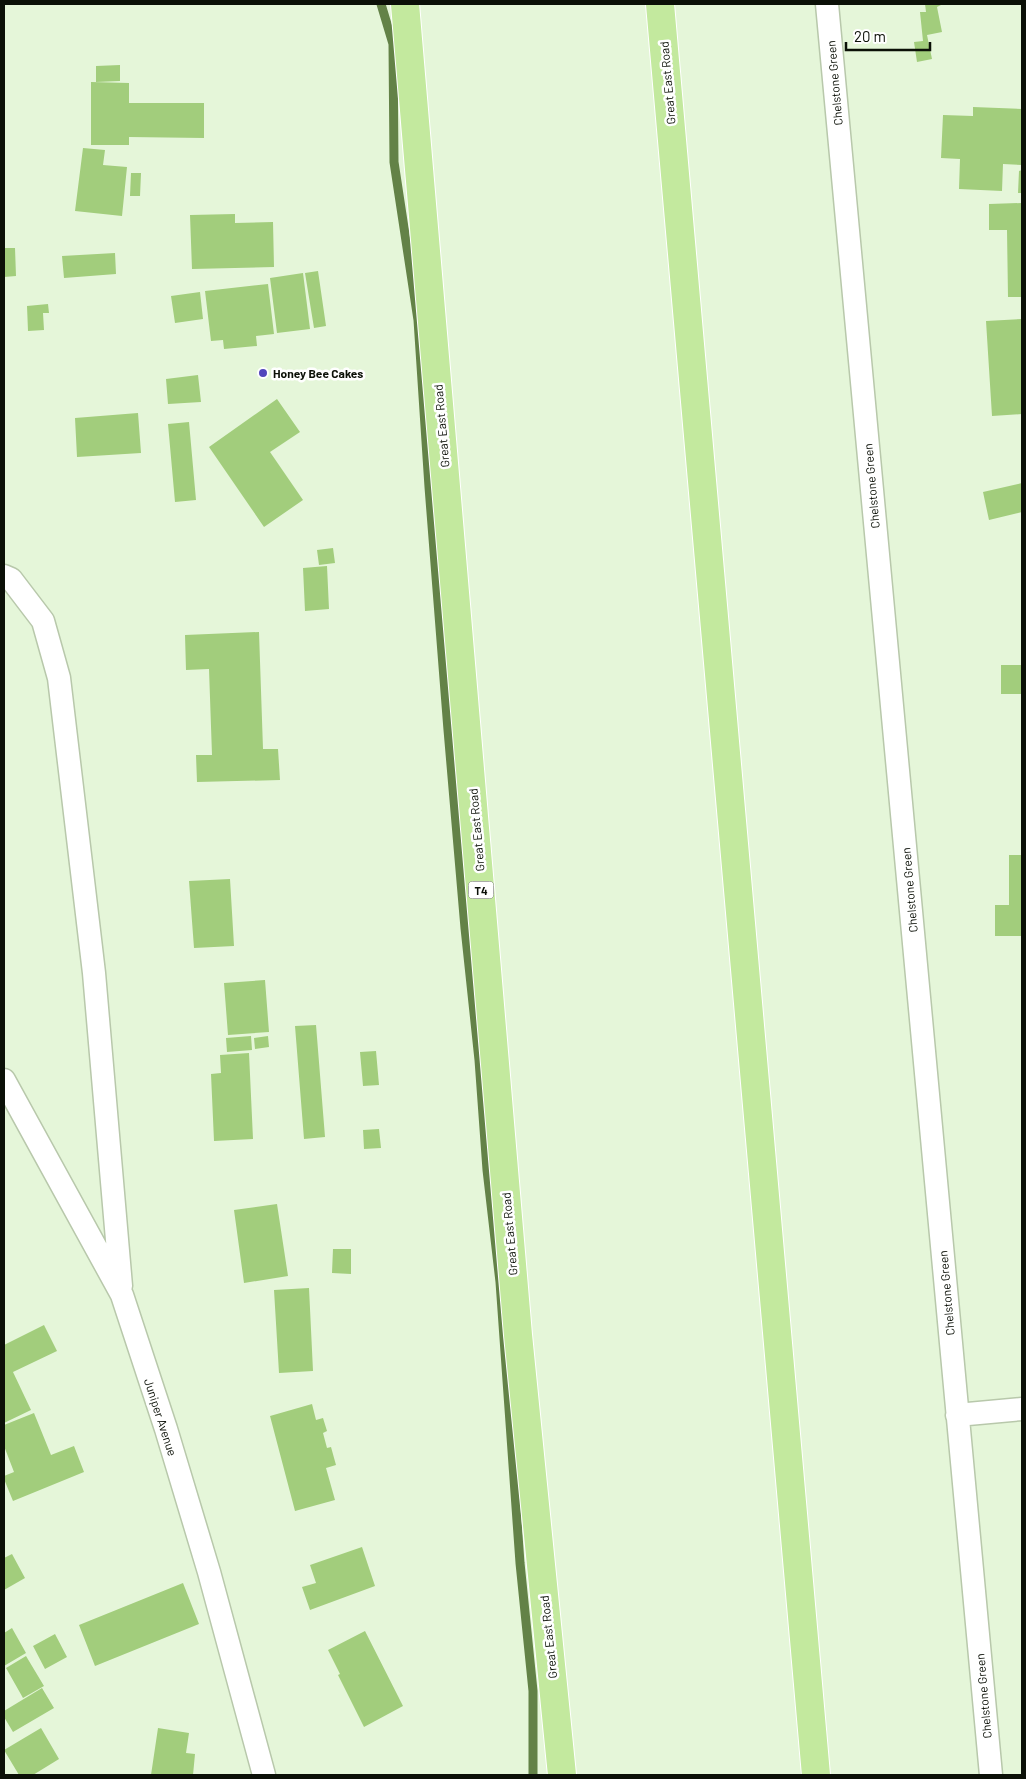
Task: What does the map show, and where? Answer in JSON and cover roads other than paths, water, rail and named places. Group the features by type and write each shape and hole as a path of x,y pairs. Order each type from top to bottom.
{"main road":[{"name":"Great East Road","path":"405,4 518,1334 562,1775"},
{"name":"Great East Road","path":"660,4 816,1775"}],"street":[{"name":"Chelstone Green","path":"827,4 991,1775"},
{"path":"4,576 11,579 43,622 59,678 94,973 122,1294"},
{"name":"Juniper Avenue","path":"4,1080 122,1294 166,1429 209,1572 264,1775"},
{"path":"957,1416 1022,1409"}],"waterway":[{"path":"381,4 393,44 394,162 418,320 448,730 465,928 479,1060 487,1170 500,1282 520,1563 533,1691 533,1775"}],"place":[{"name":"Honey Bee Cakes","path":"263,373"}]}
